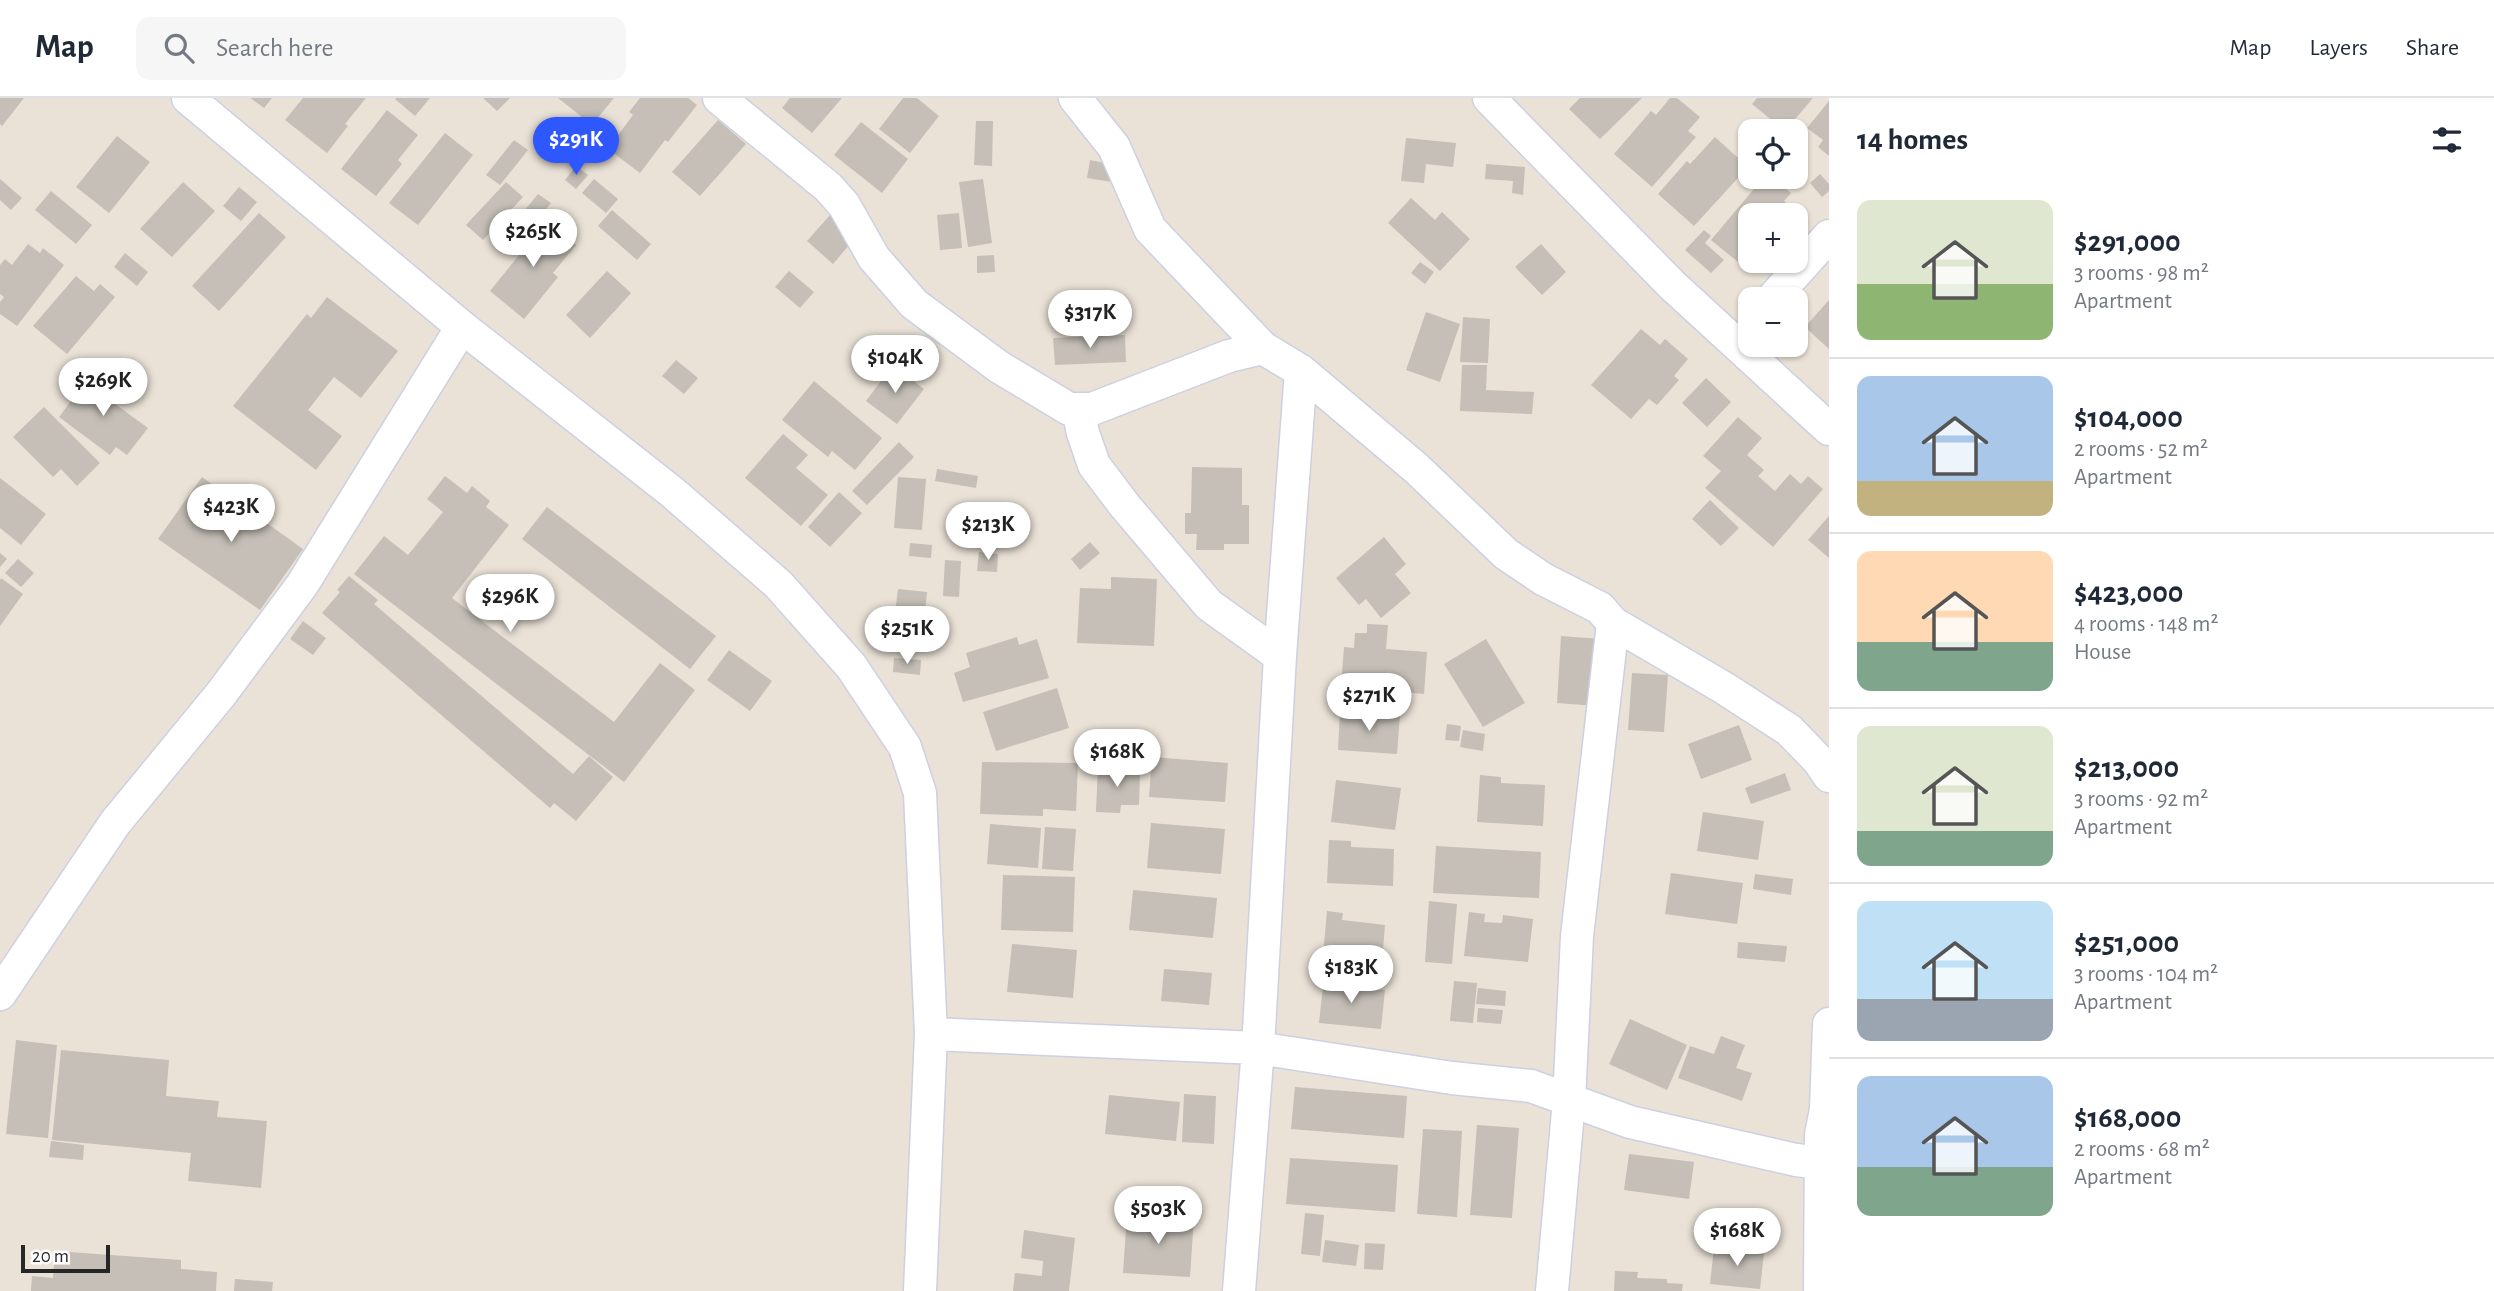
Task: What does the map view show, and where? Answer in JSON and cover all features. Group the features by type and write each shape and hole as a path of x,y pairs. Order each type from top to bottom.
{"street":[{"path":"188,98 462,327 672,492 768,576 851,666 905,747 920,793 931,1034 920,1291"},
{"path":"719,98 828,187 844,205 874,258 914,304 999,368 1069,409 1091,409 1229,356 1263,348"},
{"path":"1075,98 1114,148 1150,229 1263,348 1301,372 1416,468 1506,554 1544,579 1600,608 1613,623 1724,688 1789,730 1829,775"},
{"path":"1489,98 1672,285 1738,329"},
{"path":"1783,287 1829,236"},
{"path":"0,994 115,823 221,694 302,585 462,327"},
{"path":"1764,357 1829,429"},
{"path":"1239,1291 1258,1048 1280,656 1301,372"},
{"path":"1078,409 1094,465 1125,506 1209,606 1280,656"},
{"path":"1552,1291 1569,1100 1577,936 1613,623"},
{"path":"1820,1291 1825,1164 1821,1135 1826,1109 1829,1024"},
{"path":"931,1034 1258,1048 1452,1078 1531,1086 1630,1122 1796,1160 1825,1164"}],"building":[{"path":"0,98 24,98 2,126 0,124"},
{"path":"250,98 272,98 264,108"},
{"path":"303,98 366,98 327,153 285,120"},
{"path":"396,98 430,98 415,116"},
{"path":"483,98 510,98 497,111"},
{"path":"558,98 614,98 592,125"},
{"path":"640,98 688,98 697,105 640,173 608,149 633,115 629,112"},
{"path":"790,98 842,98 812,133 782,108"},
{"path":"903,98 917,98 939,116 910,153 879,129"},
{"path":"1580,98 1642,98 1600,139 1569,109"},
{"path":"1670,98 1677,98 1700,117 1688,131 1696,137 1652,187 1614,154 1651,111 1656,115"},
{"path":"1757,98 1813,98 1795,119 1770,119 1752,104"},
{"path":"1829,101 1829,156 1818,147 1823,140 1808,127"},
{"path":"387,110 418,135 398,160 402,164 376,196 341,169"},
{"path":"718,120 746,144 700,196 672,172"},
{"path":"976,121 993,121 992,166 974,165"},
{"path":"861,122 908,159 882,193 834,155"},
{"path":"445,133 473,155 418,225 389,203"},
{"path":"117,136 150,162 109,213 76,187"},
{"path":"1715,137 1738,158 1738,178 1694,226 1658,194 1687,161 1690,164"},
{"path":"1406,138 1456,143 1453,167 1426,164 1424,183 1401,181"},
{"path":"514,140 528,150 500,185 486,175"},
{"path":"1090,160 1115,165 1112,182 1087,178"},
{"path":"1486,164 1525,167 1523,195 1512,193 1513,181 1485,179"},
{"path":"576,166 588,175 576,189 565,180"},
{"path":"1820,174 1829,184 1829,191 1822,197 1810,183"},
{"path":"0,179 22,198 11,210 0,200"},
{"path":"594,179 618,199 606,213 582,193"},
{"path":"983,179 992,243 968,247 959,182"},
{"path":"183,182 215,211 172,257 140,229"},
{"path":"506,182 523,197 483,240 466,225"},
{"path":"239,187 257,202 241,221 223,206"},
{"path":"1754,189 1786,189 1791,193 1784,201 1786,203 1742,203"},
{"path":"51,191 92,225 76,244 35,210"},
{"path":"538,194 551,203 524,237 511,227"},
{"path":"1411,198 1435,220 1442,212 1470,239 1440,271 1388,223"},
{"path":"1738,208 1738,262 1711,240"},
{"path":"612,210 651,244 637,260 598,226"},
{"path":"259,213 286,237 219,311 192,286"},
{"path":"959,213 962,248 940,250 937,215"},
{"path":"830,215 856,237 833,264 807,241"},
{"path":"544,219 576,245 553,273 558,277 524,319 490,291"},
{"path":"1704,230 1711,236 1705,243 1724,260 1711,273 1685,250"},
{"path":"28,244 40,253 43,248 64,265 17,326 0,314 0,302 4,297 0,294 0,265 5,259 12,265"},
{"path":"1541,244 1566,272 1542,295 1515,267"},
{"path":"125,253 148,272 137,286 114,267"},
{"path":"994,255 995,272 977,273 977,256"},
{"path":"1420,262 1434,272 1425,284 1411,273"},
{"path":"607,271 631,293 590,338 566,315"},
{"path":"789,271 814,292 800,308 775,287"},
{"path":"76,276 94,291 100,284 115,297 67,354 33,326"},
{"path":"327,297 398,351 361,398 334,377 308,410 342,436 316,470 233,406 307,314 311,318"},
{"path":"1829,300 1829,349 1808,330 1808,324"},
{"path":"1426,312 1460,324 1440,382 1406,370"},
{"path":"1463,317 1490,319 1488,363 1460,362"},
{"path":"1641,329 1660,345 1665,339 1688,359 1674,376 1679,380 1657,405 1649,399 1631,419 1591,385"},
{"path":"1125,335 1126,362 1055,365 1053,338"},
{"path":"676,360 698,378 684,394 662,376"},
{"path":"893,365 924,389 897,424 866,401"},
{"path":"1462,365 1487,365 1486,390 1534,392 1532,414 1460,411"},
{"path":"92,373 118,392 111,401 148,428 127,455 116,447 110,455 59,417"},
{"path":"1706,378 1731,402 1707,427 1682,403"},
{"path":"814,381 882,438 855,470 832,451 828,457 782,420"},
{"path":"44,407 100,463 77,486 61,469 53,477 13,437"},
{"path":"1738,417 1762,438 1747,455 1764,470 1758,476 1775,491 1790,474 1801,484 1808,476 1823,489 1773,547 1705,488 1721,471 1703,456"},
{"path":"783,434 808,455 796,468 828,495 801,526 745,478"},
{"path":"899,442 914,457 867,505 852,491"},
{"path":"1192,467 1242,468 1242,505 1249,505 1249,544 1224,544 1224,550 1196,550 1197,534 1185,534 1185,513 1191,513"},
{"path":"937,469 978,476 976,488 935,481"},
{"path":"445,476 467,493 472,486 490,501 486,507 509,525 452,598 614,722 660,663 695,690 624,782 354,574 384,536 408,555 443,512 427,499"},
{"path":"202,477 303,549 260,610 158,539"},
{"path":"898,477 926,479 922,530 894,528"},
{"path":"0,478 46,514 21,545 0,528"},
{"path":"839,492 862,513 830,547 808,527"},
{"path":"1710,500 1739,528 1721,546 1692,519"},
{"path":"980,504 1013,506 1011,536 978,534"},
{"path":"547,507 716,636 690,669 522,539"},
{"path":"1829,516 1829,558 1808,540"},
{"path":"1384,537 1406,564 1395,574 1411,593 1381,618 1366,599 1359,605 1336,578"},
{"path":"1090,542 1100,553 1080,570 1071,559"},
{"path":"910,543 932,545 931,558 909,556"},
{"path":"979,552 998,554 997,572 977,571"},
{"path":"0,553 7,559 0,567"},
{"path":"18,559 34,573 21,587 5,573"},
{"path":"945,560 961,561 959,597 943,596"},
{"path":"349,576 378,600 374,604 573,774 589,756 613,777 576,821 554,803 550,808 322,613 340,592 337,590"},
{"path":"1111,577 1157,579 1154,646 1077,643 1080,588 1111,589"},
{"path":"1,578 23,594 0,626 0,580"},
{"path":"898,589 927,592 924,623 894,620"},
{"path":"303,621 326,638 313,655 290,639"},
{"path":"1367,624 1388,625 1386,649 1427,652 1424,694 1341,687 1344,647 1354,648 1355,633 1367,633"},
{"path":"1561,636 1601,639 1596,706 1557,703"},
{"path":"1017,637 1019,645 1037,639 1049,678 963,702 954,673 970,667 966,653"},
{"path":"1486,639 1525,703 1483,727 1444,664"},
{"path":"729,650 772,681 750,711 707,680"},
{"path":"894,658 921,660 920,675 893,672"},
{"path":"1632,673 1668,675 1664,732 1628,730"},
{"path":"1057,688 1069,728 996,751 983,712"},
{"path":"1340,712 1400,715 1397,754 1338,750"},
{"path":"1447,724 1461,726 1459,741 1445,740"},
{"path":"1739,725 1752,760 1701,779 1688,744"},
{"path":"1463,730 1485,734 1483,751 1460,747"},
{"path":"1152,757 1228,763 1225,802 1149,797"},
{"path":"982,762 1078,763 1076,811 1043,809 1043,816 980,814"},
{"path":"1098,766 1123,767 1122,771 1140,772 1139,805 1121,805 1120,813 1096,812"},
{"path":"1785,773 1791,790 1751,804 1745,788"},
{"path":"1480,775 1501,777 1501,783 1545,785 1543,826 1477,822"},
{"path":"1336,780 1401,788 1395,830 1331,822"},
{"path":"1703,812 1764,821 1758,860 1697,851"},
{"path":"1151,823 1225,829 1221,874 1147,868"},
{"path":"990,824 1041,828 1038,868 987,864"},
{"path":"1045,827 1076,829 1073,871 1042,869"},
{"path":"1329,840 1351,841 1351,847 1394,849 1393,886 1327,883"},
{"path":"1436,846 1541,852 1539,898 1433,893"},
{"path":"1671,873 1743,883 1737,924 1665,914"},
{"path":"1755,874 1793,879 1791,895 1753,889"},
{"path":"1003,875 1075,877 1073,932 1001,930"},
{"path":"1133,890 1217,898 1213,938 1129,930"},
{"path":"1429,901 1457,904 1452,964 1425,962"},
{"path":"1327,911 1343,913 1342,920 1385,925 1382,961 1323,956"},
{"path":"1469,912 1485,914 1484,922 1502,923 1503,915 1533,919 1528,962 1464,956"},
{"path":"1738,942 1787,946 1785,962 1737,958"},
{"path":"1012,944 1077,950 1073,998 1007,992"},
{"path":"1164,969 1212,973 1209,1005 1161,1001"},
{"path":"1324,976 1339,978 1338,985 1385,990 1381,1029 1319,1023"},
{"path":"1454,981 1477,983 1473,1023 1450,1021"},
{"path":"1478,988 1506,991 1505,1006 1476,1004"},
{"path":"1478,1008 1503,1010 1501,1024 1477,1022"},
{"path":"1630,1019 1687,1045 1667,1090 1609,1064"},
{"path":"1721,1036 1745,1045 1736,1068 1752,1073 1742,1101 1678,1078 1690,1046 1714,1054"},
{"path":"16,1040 57,1045 48,1138 6,1134"},
{"path":"61,1050 169,1060 166,1096 219,1101 217,1117 267,1121 261,1188 188,1181 191,1153 52,1140"},
{"path":"1295,1087 1407,1096 1404,1138 1291,1129"},
{"path":"1184,1094 1216,1096 1214,1144 1182,1142"},
{"path":"1109,1095 1180,1102 1176,1141 1105,1134"},
{"path":"1477,1125 1519,1128 1512,1218 1470,1215"},
{"path":"1423,1129 1462,1131 1457,1217 1417,1214"},
{"path":"51,1141 84,1145 83,1160 49,1157"},
{"path":"1629,1154 1694,1162 1689,1199 1624,1190"},
{"path":"1290,1158 1398,1165 1395,1212 1286,1204"},
{"path":"1305,1213 1324,1215 1320,1256 1301,1254"},
{"path":"1127,1214 1194,1218 1190,1277 1123,1273"},
{"path":"1024,1230 1075,1238 1069,1291 1013,1291 1015,1273 1042,1276 1043,1261 1021,1258"},
{"path":"1325,1240 1359,1245 1356,1266 1322,1262"},
{"path":"1365,1243 1385,1244 1383,1270 1364,1269"},
{"path":"1714,1247 1764,1253 1760,1289 1710,1284"},
{"path":"55,1251 181,1260 181,1269 217,1272 216,1291 31,1291 32,1276 53,1278"},
{"path":"1615,1271 1638,1272 1637,1278 1667,1279 1667,1283 1683,1284 1682,1291 1614,1291"},
{"path":"235,1279 273,1282 272,1291 234,1291"}]}
